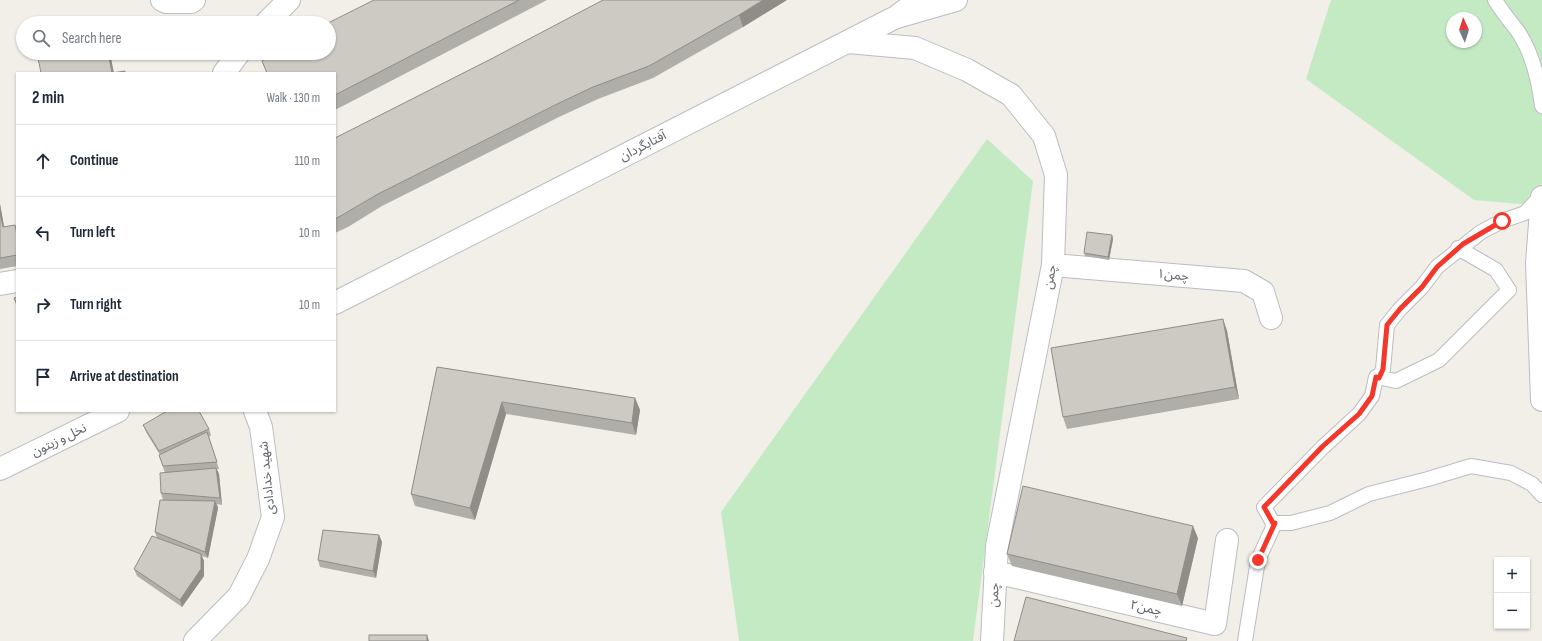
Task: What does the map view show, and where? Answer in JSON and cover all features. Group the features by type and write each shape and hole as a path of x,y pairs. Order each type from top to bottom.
{"street":[{"path":"162,0 166,2 190,2 194,0"},
{"path":"273,16 289,0"},
{"path":"896,18 919,0"},
{"name":"آفتابگردان","path":"336,302 896,18 956,0"},
{"name":"چمن","path":"848,42 915,48 966,70 1011,96 1044,136 1056,175 1053,265 997,546 992,641"},
{"path":"225,72 234,60"},
{"path":"1542,196 1537,263 1542,400"},
{"name":"چمن۱","path":"1053,265 1244,281 1263,292 1271,318"},
{"path":"0,284 16,281"},
{"name":"نخل و زیتون","path":"0,469 116,412"},
{"name":"شهید خدادادی","path":"195,641 239,596 258,558 273,517 261,427 254,412"},
{"name":"چمن۲","path":"995,572 1213,632 1227,540"}],"lane":[{"path":"1495,0 1519,33 1529,52 1536,72 1542,106"},
{"path":"1379,378 1383,369 1387,325 1400,309 1422,287 1437,267 1458,248 1481,232 1502,221 1525,213 1542,196"},
{"path":"1458,248 1496,270 1509,290 1439,360 1396,381 1376,377 1372,396 1359,414 1323,446 1264,507 1273,523 1291,523 1330,513 1369,494 1471,466 1511,473 1532,484 1542,496"},
{"path":"1246,641 1258,560 1275,523"}],"green space":[{"path":"1331,0 1542,0 1542,206 1474,200 1306,79"},
{"path":"987,139 1033,181 973,641 739,641 721,512"}],"building":[{"path":"374,0 519,0 336,94 336,72 267,72 262,61 264,60 336,60 336,19"},
{"path":"603,0 763,0 649,66 593,87 555,105 378,194 336,218 336,137 493,58"},
{"path":"38,60 109,60 112,72 41,72"},
{"path":"0,213 3,227 15,225 16,255 0,258"},
{"path":"1087,232 1112,235 1108,257 1084,253"},
{"path":"1223,319 1235,387 1063,417 1051,348"},
{"path":"437,367 635,398 632,423 502,402 470,508 411,494"},
{"path":"165,412 200,412 209,429 159,451 143,425"},
{"path":"207,432 217,462 163,466 159,455"},
{"path":"216,468 220,498 161,493 160,473"},
{"path":"1023,486 1193,526 1177,594 1007,554"},
{"path":"160,500 215,501 205,552 155,532"},
{"path":"323,530 379,535 373,571 318,560"},
{"path":"152,536 201,554 201,569 180,600 134,569"},
{"path":"1026,597 1187,638 1186,641 1014,641"},
{"path":"369,635 427,635 427,641 369,641"}],"route":[{"path":"1258,560 1275,523 1273,523 1264,507 1323,446 1359,414 1372,396 1376,377 1379,378 1383,369 1384,344 1387,325 1400,309 1422,287 1437,267 1463,244 1502,221"}]}
